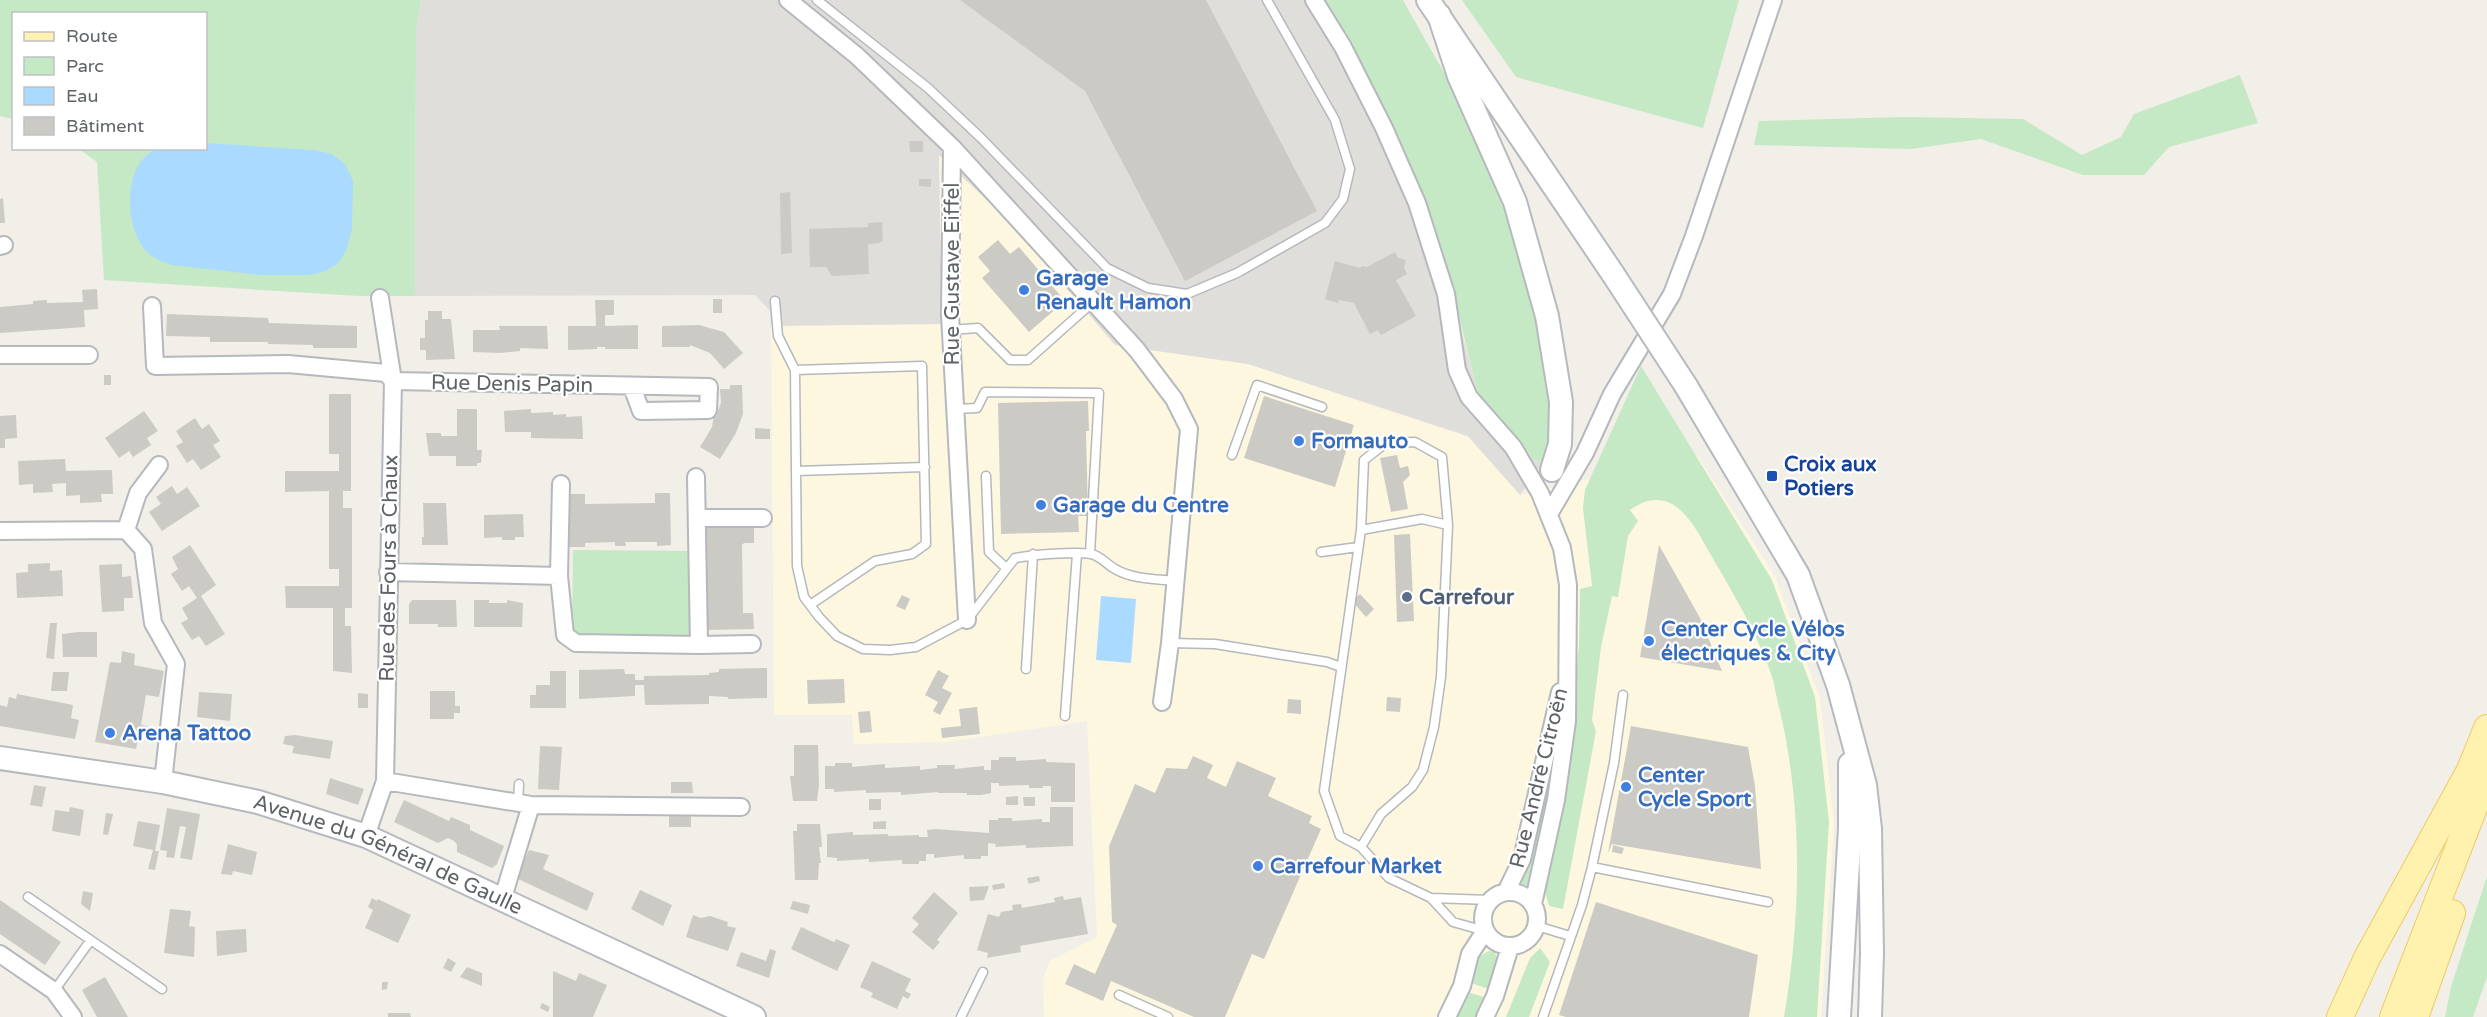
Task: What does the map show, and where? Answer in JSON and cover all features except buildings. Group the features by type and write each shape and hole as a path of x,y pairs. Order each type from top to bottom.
{"main road":[{"path":"1433,8 1686,386 1798,574 1838,685 1850,738 1865,785 1870,829 1872,953 1870,1017"},
{"path":"1433,8 1459,76 1515,202 1547,316 1561,402 1560,444 1552,470"},
{"path":"2340,1017 2367,958 2470,770 2487,728"},
{"path":"1839,1017 1850,828 1850,738"},
{"name":"Avenue du Général de Gaulle","path":"0,758 163,782 258,802 366,836 754,1017"},
{"path":"2393,1017 2487,774"},
{"path":"2415,1017 2487,815"}],"street":[{"path":"788,0 857,56 952,147 1137,350 1174,399 1189,429 1170,643 1162,702"},
{"name":"Rue André Citroën","path":"1314,0 1374,107 1417,203 1446,294 1457,370 1469,397 1513,447 1540,493 1562,548 1568,585 1567,721 1556,800 1533,904"},
{"path":"1550,514 1585,453 1612,394 1672,294 1694,236 1773,0"},
{"name":"Rue Gustave Eiffel","path":"952,147 950,330 967,620"},
{"name":"Rue des Fours à Chaux","path":"366,836 385,781 393,381 380,298"},
{"name":"Rue Denis Papin","path":"152,306 155,366 288,364 386,373 393,381 632,387"},
{"path":"0,355 88,355"},
{"path":"1540,493 1552,470 1560,469 1585,453"},
{"path":"126,530 138,493 159,465"},
{"path":"696,477 699,645"},
{"path":"561,484 559,576 565,635 576,643 752,644"},
{"path":"698,518 763,518"},
{"path":"0,531 126,530 143,549 153,622 176,664 163,782"},
{"path":"388,572 559,576"},
{"name":"Rue André Citroën","path":"1506,892 1522,859 1566,662"},
{"path":"385,781 524,804 741,807"},
{"path":"502,901 524,804"},
{"path":"1506,892 1521,894 1533,904 1536,911 1537,926 1527,941 1510,947 1495,942 1485,931 1483,915 1490,900 1506,892"},
{"path":"1447,1017 1462,986 1470,954 1485,931"},
{"path":"1485,1017 1495,996 1510,947"},
{"path":"0,954 54,992 74,1017"}],"lane":[{"path":"817,0 928,88 981,138 1107,268 1148,288 1187,294 1237,273 1325,223 1343,199 1350,169 1335,120 1267,0"},
{"path":"775,301 777,336 795,370 797,566 804,597 837,636 863,649 890,650 916,646 967,620 1015,558 1033,554 1090,554 1102,558 1115,569 1136,577 1175,581"},
{"path":"950,330 978,328 1010,360 1028,360 1093,302"},
{"path":"795,370 922,366 926,544 912,554 875,561 810,605"},
{"path":"1232,454 1257,385 1322,407"},
{"path":"955,409 977,408 985,392 1099,393 1090,554"},
{"path":"1361,847 1381,814 1412,787 1423,770 1434,727 1441,677 1448,525 1442,457 1415,442 1386,443 1364,460 1361,530 1324,791 1341,836 1361,847 1389,878 1431,898 1453,922 1485,931"},
{"path":"796,471 925,467"},
{"path":"986,476 989,552 1006,568"},
{"path":"1361,530 1422,519 1448,525"},
{"path":"1321,552 1358,547"},
{"path":"1026,669 1033,554"},
{"path":"1065,716 1077,554"},
{"path":"1170,643 1215,644 1327,662 1341,667"},
{"path":"1543,1017 1582,905 1592,867 1614,763 1623,694"},
{"path":"519,784 524,804"},
{"path":"1592,867 1768,902"},
{"path":"28,897 162,989"},
{"path":"1431,898 1490,900"},
{"path":"1537,926 1570,936"},
{"path":"54,992 90,941"},
{"path":"961,1017 983,972"},
{"path":"1119,995 1168,1017"}],"shaded area":[{"path":"421,0 1324,0 1363,65 1398,135 1436,234 1478,394 1523,444 1534,460 1543,462 1520,495 1468,436 1248,364 1115,345 1005,217 939,155 942,324 771,326 770,311 755,295 415,296 416,32"},
{"path":"938,155 1005,217 1115,345 1248,364 1468,437 1520,495 1696,454 1775,576 1820,699 1834,822 1821,1017 1044,1017 1043,979 1050,961 1097,937 1087,721 946,742 854,744 852,715 774,715 771,326 942,324"}],"green space":[{"path":"0,0 421,0 416,32 415,296 360,296 104,280 97,162 80,150 207,150 207,12 12,12 12,119 0,116"},
{"path":"1324,0 1403,0 1456,96 1486,162 1512,231 1532,301 1549,407 1549,440 1543,462 1534,460 1483,403 1478,394 1437,235 1414,173 1387,114"},
{"path":"1462,0 1739,0 1703,128 1516,77"},
{"path":"2240,75 2258,123 2169,147 2144,175 2083,175 1981,139 1911,149 1754,145 1759,121 1903,117 2023,119 2082,155 2121,137 2134,114"},
{"path":"1641,366 1772,580 1815,697 1829,822 1817,1017 1784,1017 1794,941 1796,825 1787,748 1773,680 1750,624 1701,538 1686,516 1668,502 1657,500 1644,502 1630,510 1638,521 1628,536 1618,597 1612,596 1601,647 1592,720 1596,731 1563,909 1549,906 1544,889 1570,751 1579,644 1580,589 1592,586 1583,508 1585,490"},
{"path":"573,550 696,551 696,635 572,635"},
{"path":"1557,741 1542,833 1527,886 1520,881"},
{"path":"2487,876 2487,977 2473,1017 2445,1017 2451,987"},
{"path":"1540,948 1550,962 1529,1017 1506,1017 1530,958"},
{"path":"1489,951 1494,952 1499,960 1489,989 1471,983 1477,958"},
{"path":"1468,992 1487,998 1478,1017 1456,1017"}],"water":[{"path":"207,143 313,150 332,154 345,164 353,181 352,228 347,249 338,264 323,272 309,275 261,275 172,265 156,258 139,242 131,214 132,183 144,158 155,150 207,150"},
{"path":"1101,596 1136,599 1131,663 1096,660"}],"place":[{"name":"Garage Renault Hamon","path":"1024,290"},
{"name":"Formauto","path":"1299,441"},
{"name":"Croix aux Potiers","path":"1772,476"},
{"name":"Garage du Centre","path":"1041,505"},
{"name":"Carrefour","path":"1407,597"},
{"name":"Center Cycle Vélos électriques & City","path":"1649,641"},
{"name":"Arena Tattoo","path":"110,733"},
{"name":"Center Cycle Sport","path":"1626,787"},
{"name":"Carrefour Market","path":"1258,866"}]}
